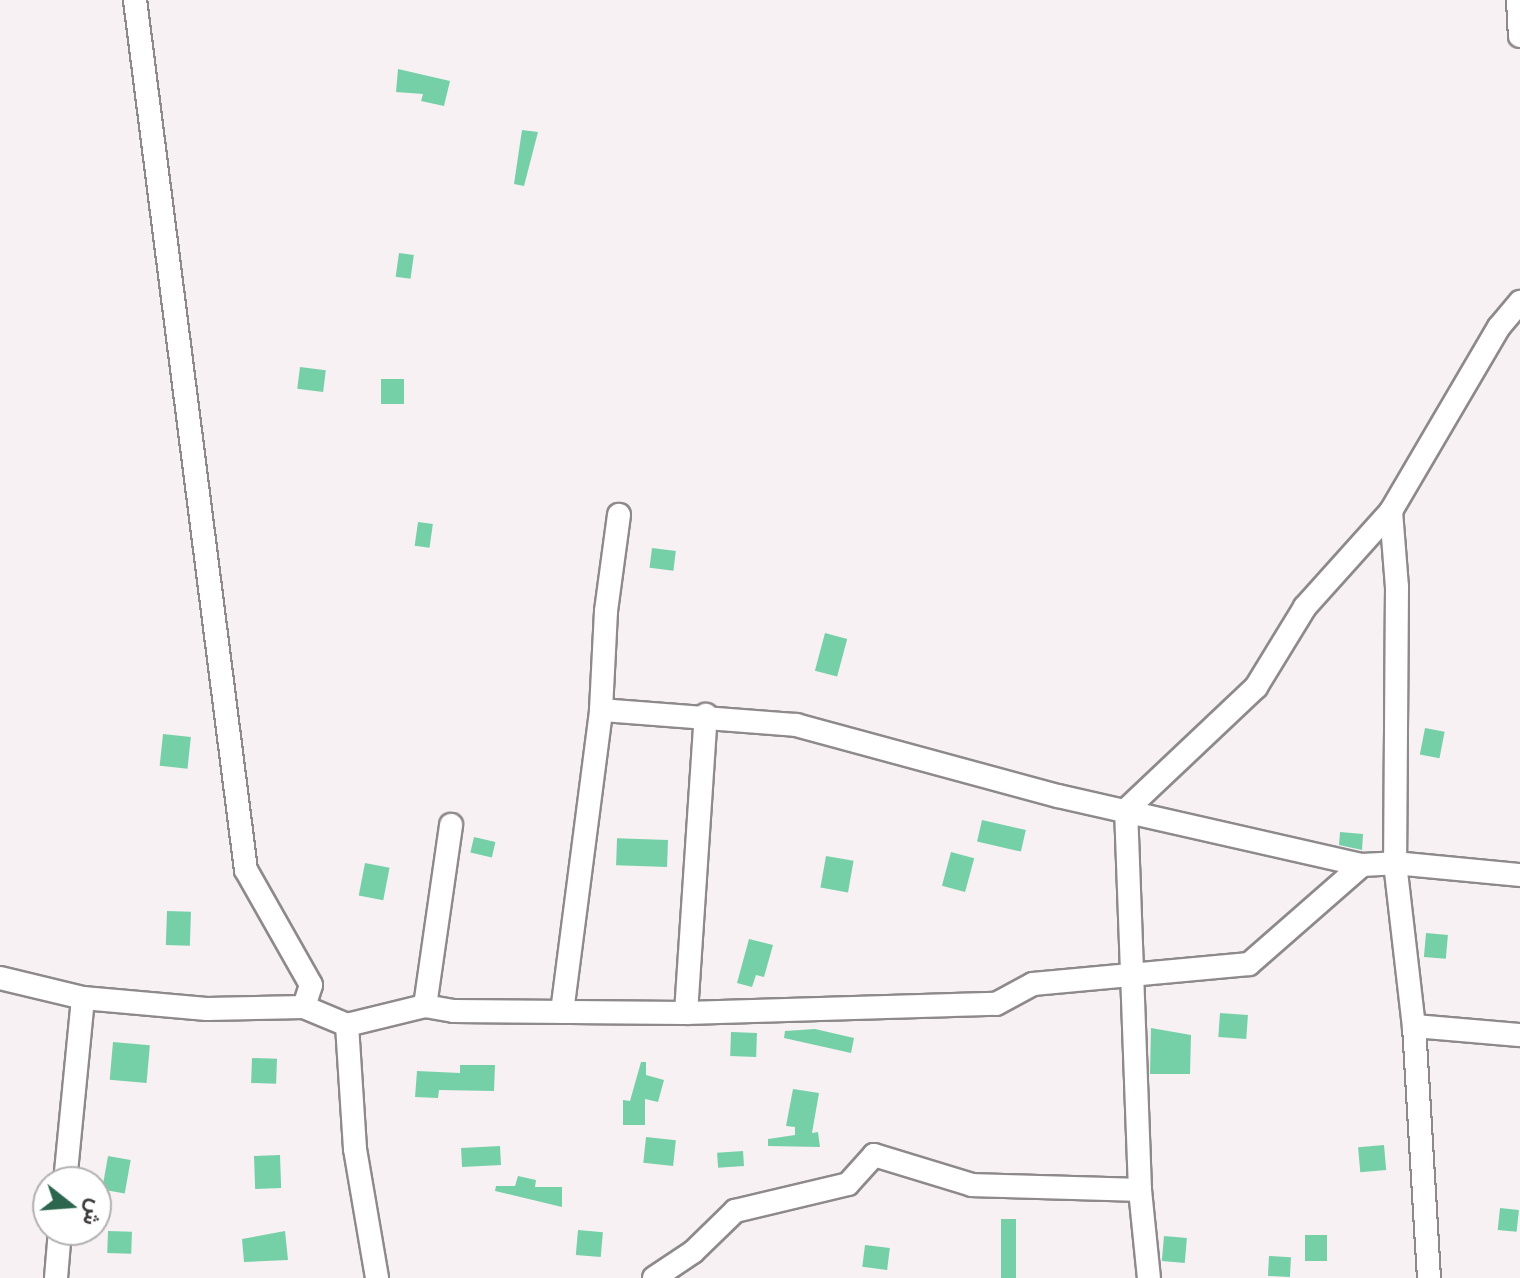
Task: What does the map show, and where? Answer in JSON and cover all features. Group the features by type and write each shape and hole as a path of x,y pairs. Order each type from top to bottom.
{"street":[{"path":"135,0 246,870 311,985 304,1007"},
{"path":"1518,0 1520,36"},
{"path":"1149,1278 1140,1190 1126,810 1256,687 1305,607 1391,511 1499,327 1520,302"},
{"path":"1391,511 1397,587 1395,863 1414,1026 1429,1278"},
{"path":"562,1012 601,710 606,611 619,515"},
{"path":"601,710 706,715 796,725 1126,810 1362,865 1395,863 1520,875"},
{"path":"686,1013 706,715"},
{"path":"425,1006 451,825"},
{"path":"0,978 83,998 207,1009 304,1007 347,1025 425,1006 454,1011 686,1013 996,1004 1033,984 1249,964 1362,865"},
{"path":"67,1166 83,998"},
{"path":"347,1025 355,1149 377,1278"},
{"path":"1414,1026 1520,1035"},
{"path":"654,1278 693,1252 735,1211 848,1184 874,1155 972,1185 1140,1190"},
{"path":"56,1278 59,1246"}],"building":[{"path":"398,69 450,81 444,106 421,101 423,94 396,92"},
{"path":"522,130 538,132 524,186 514,184"},
{"path":"399,253 414,255 411,279 396,277"},
{"path":"300,367 326,370 323,392 297,389"},
{"path":"381,379 404,379 404,404 381,404"},
{"path":"418,522 433,524 430,548 415,546"},
{"path":"652,548 676,551 673,571 650,568"},
{"path":"825,633 847,639 837,677 815,671"},
{"path":"1425,728 1445,732 1439,758 1420,755"},
{"path":"163,734 191,737 188,769 160,766"},
{"path":"982,820 1026,830 1021,852 977,841"},
{"path":"1340,832 1363,834 1362,850 1339,845"},
{"path":"474,837 495,842 492,858 470,853"},
{"path":"617,838 668,840 667,867 616,865"},
{"path":"951,852 974,858 965,892 942,886"},
{"path":"826,856 854,861 848,892 820,888"},
{"path":"365,863 390,868 383,900 359,895"},
{"path":"167,911 191,912 190,946 166,945"},
{"path":"1426,933 1448,935 1446,959 1424,957"},
{"path":"749,939 773,945 764,977 756,975 752,987 737,983"},
{"path":"1220,1013 1248,1015 1246,1039 1218,1037"},
{"path":"1151,1028 1191,1035 1190,1074 1150,1074"},
{"path":"815,1029 854,1038 851,1053 784,1038 785,1031"},
{"path":"731,1032 757,1033 756,1057 730,1056"},
{"path":"113,1042 150,1045 147,1083 110,1080"},
{"path":"252,1058 277,1059 276,1084 251,1083"},
{"path":"641,1062 646,1062 646,1075 664,1080 658,1102 645,1099 645,1125 623,1125 623,1100 630,1101"},
{"path":"460,1065 495,1065 494,1091 439,1090 438,1098 415,1097 417,1071 460,1073"},
{"path":"793,1089 819,1093 812,1133 818,1132 820,1147 768,1146 768,1139 795,1135 795,1127 786,1126"},
{"path":"646,1137 676,1140 673,1166 643,1163"},
{"path":"1384,1145 1386,1170 1360,1172 1358,1147"},
{"path":"500,1146 501,1165 462,1167 461,1148"},
{"path":"743,1151 744,1166 718,1168 717,1153"},
{"path":"280,1155 281,1188 255,1189 254,1156"},
{"path":"108,1156 131,1160 125,1193 112,1191 112,1166 106,1166"},
{"path":"518,1176 536,1180 535,1187 562,1187 562,1207 495,1191 496,1186 515,1186"},
{"path":"1500,1208 1519,1210 1517,1232 1498,1230"},
{"path":"1001,1219 1016,1219 1016,1278 1001,1278"},
{"path":"578,1230 603,1232 601,1257 576,1255"},
{"path":"112,1231 132,1232 131,1254 107,1253 107,1246 112,1246"},
{"path":"285,1231 288,1260 244,1262 242,1239"},
{"path":"1305,1235 1327,1235 1327,1261 1305,1261"},
{"path":"1164,1236 1187,1238 1185,1263 1162,1261"},
{"path":"865,1245 890,1248 887,1270 862,1267"},
{"path":"1269,1256 1291,1257 1290,1277 1268,1276"}]}
